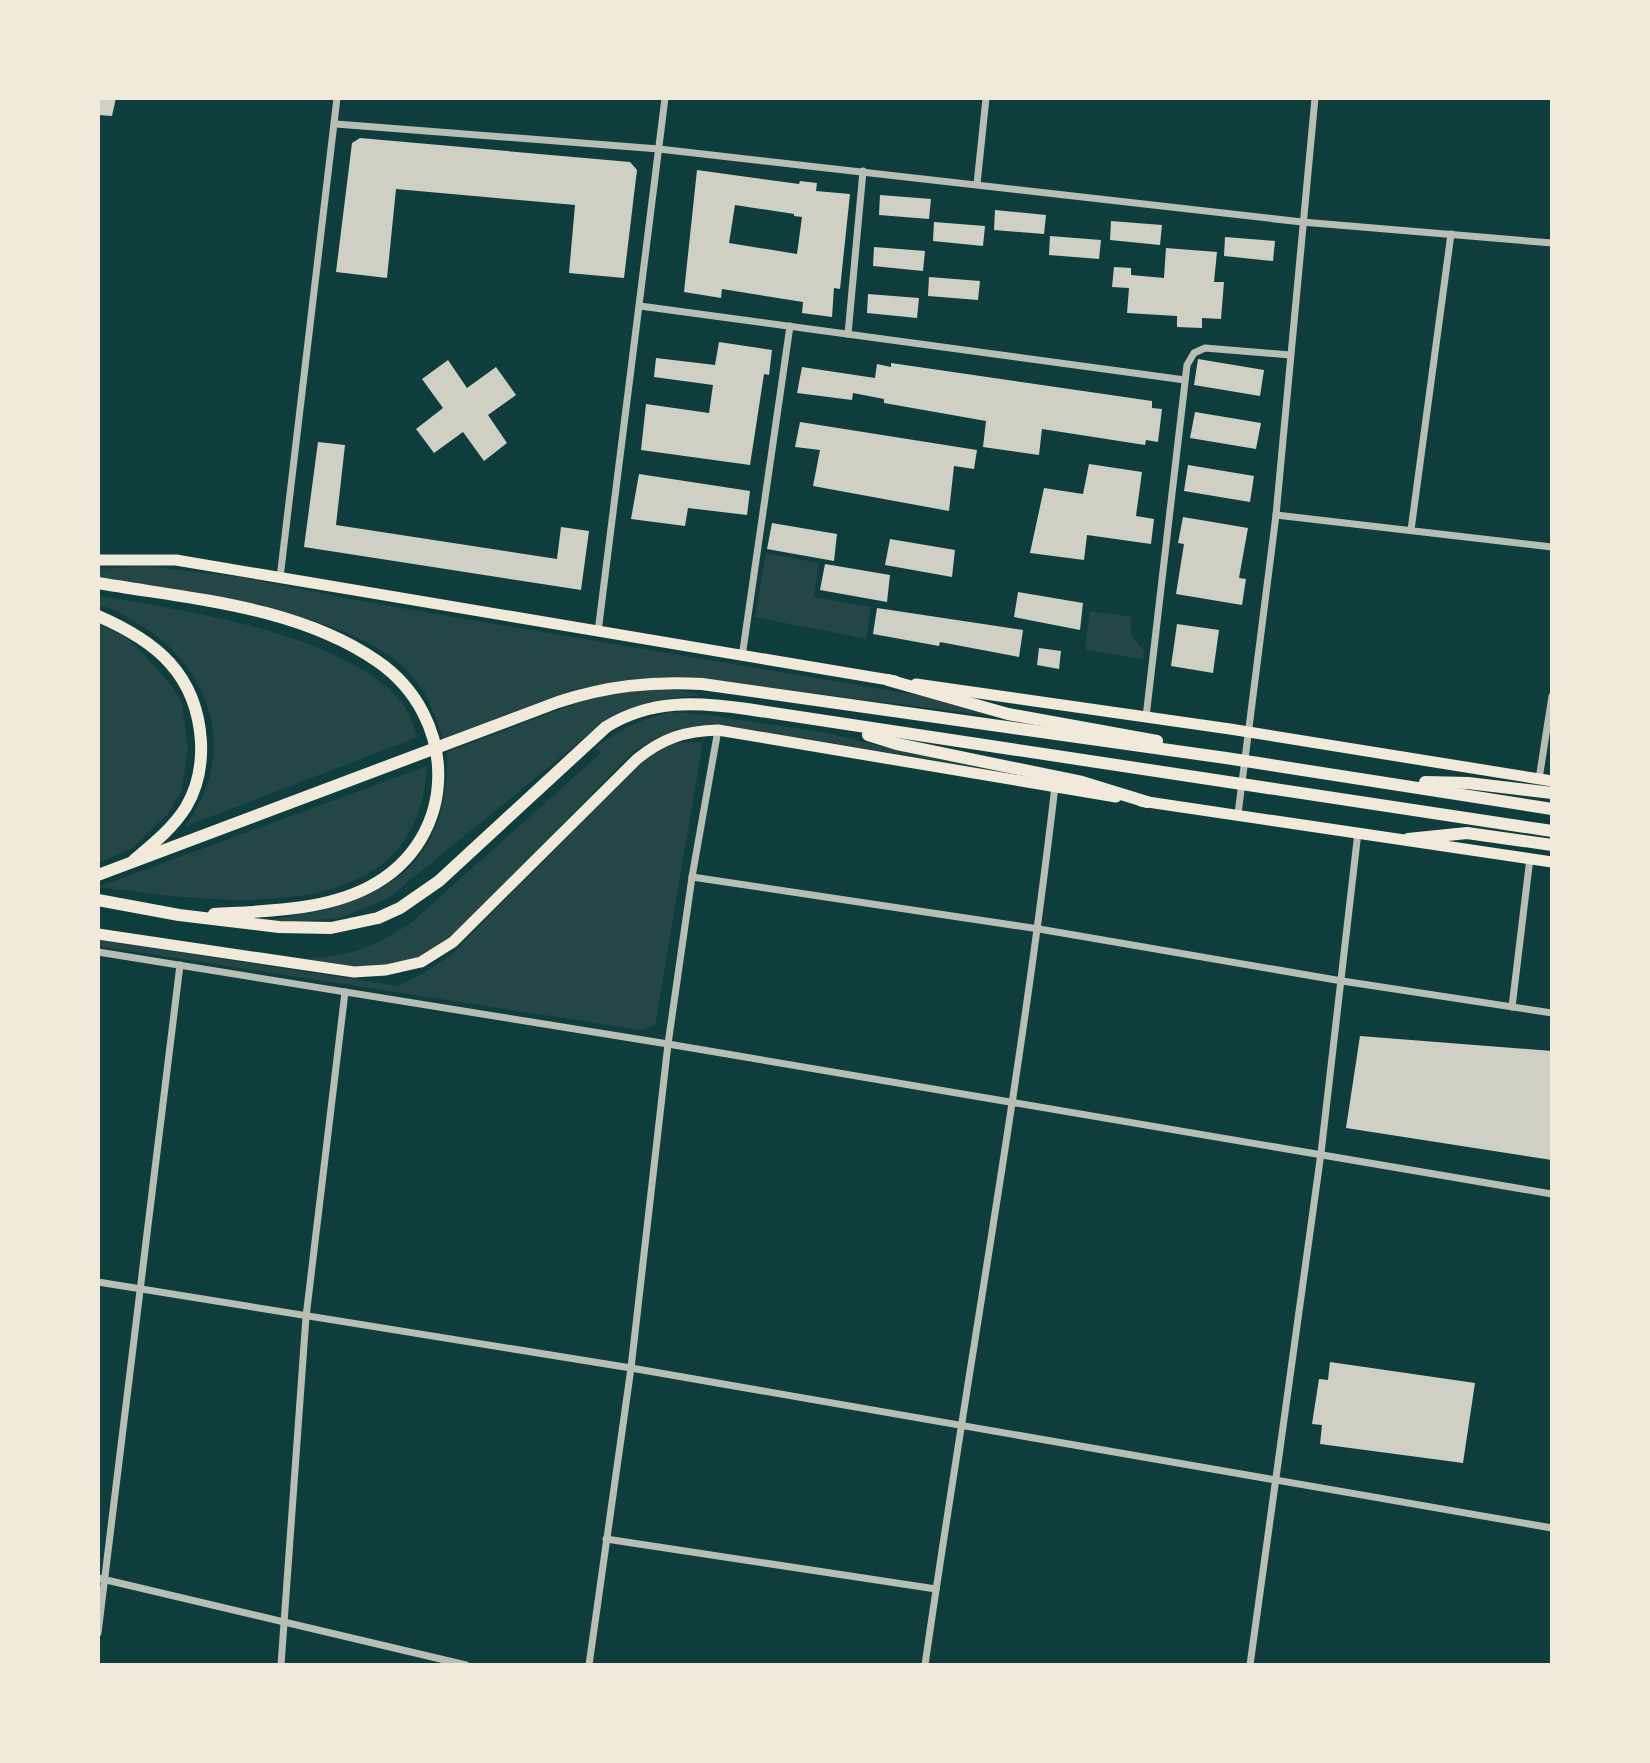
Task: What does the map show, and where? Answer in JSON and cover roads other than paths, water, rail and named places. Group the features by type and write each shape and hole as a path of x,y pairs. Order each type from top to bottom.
{"highway":[{"path":"98,583 265,614 324,634 374,659 414,694 430,727 439,759 437,794 424,834 401,863 369,887 331,901 306,906 179,915"},
{"path":"98,616 147,642 179,671 196,706 200,724 199,776 186,807 160,837 127,866"},
{"path":"888,680 1008,714 1144,738 1226,758"},
{"path":"98,875 558,702 631,684 671,682 1226,758 1552,809"},
{"path":"98,900 179,915 310,928 331,928 378,918 400,908 439,881 590,739 635,712 659,705 690,702 1552,831"},
{"path":"826,722 897,744 1082,782 1147,802"},
{"path":"1378,781 1468,783 1552,793"},
{"path":"1408,839 1467,833 1552,845"}],"main road":[{"path":"98,560 176,560 742,657 1249,732 1552,781"},
{"path":"98,934 354,972 386,970 421,962 436,955 471,926 644,753 687,731 718,730 1147,802 1552,862"}],"street":[{"path":"280,578 337,98"},
{"path":"598,633 665,98"},
{"path":"977,184 986,98"},
{"path":"1238,814 1276,515 1315,98"},
{"path":"336,124 659,149 1302,222 1552,243"},
{"path":"848,334 863,171"},
{"path":"1411,530 1451,234"},
{"path":"640,306 1185,380"},
{"path":"742,657 790,326"},
{"path":"1146,717 1187,365 1194,353 1205,348 1290,355"},
{"path":"1276,515 1552,547"},
{"path":"1539,779 1552,696"},
{"path":"589,1665 631,1368 668,1044 692,877 718,730"},
{"path":"925,1665 1014,1104 1039,929 1055,786"},
{"path":"1250,1665 1321,1153 1358,832"},
{"path":"1512,1007 1530,858"},
{"path":"692,877 1039,929 1552,1013"},
{"path":"98,952 668,1044 1552,1194"},
{"path":"98,1633 102,1579 180,965"},
{"path":"281,1665 306,1317 345,992"},
{"path":"98,1282 631,1368 1552,1528"},
{"path":"606,1539 936,1589"},
{"path":"102,1579 466,1665"}]}
